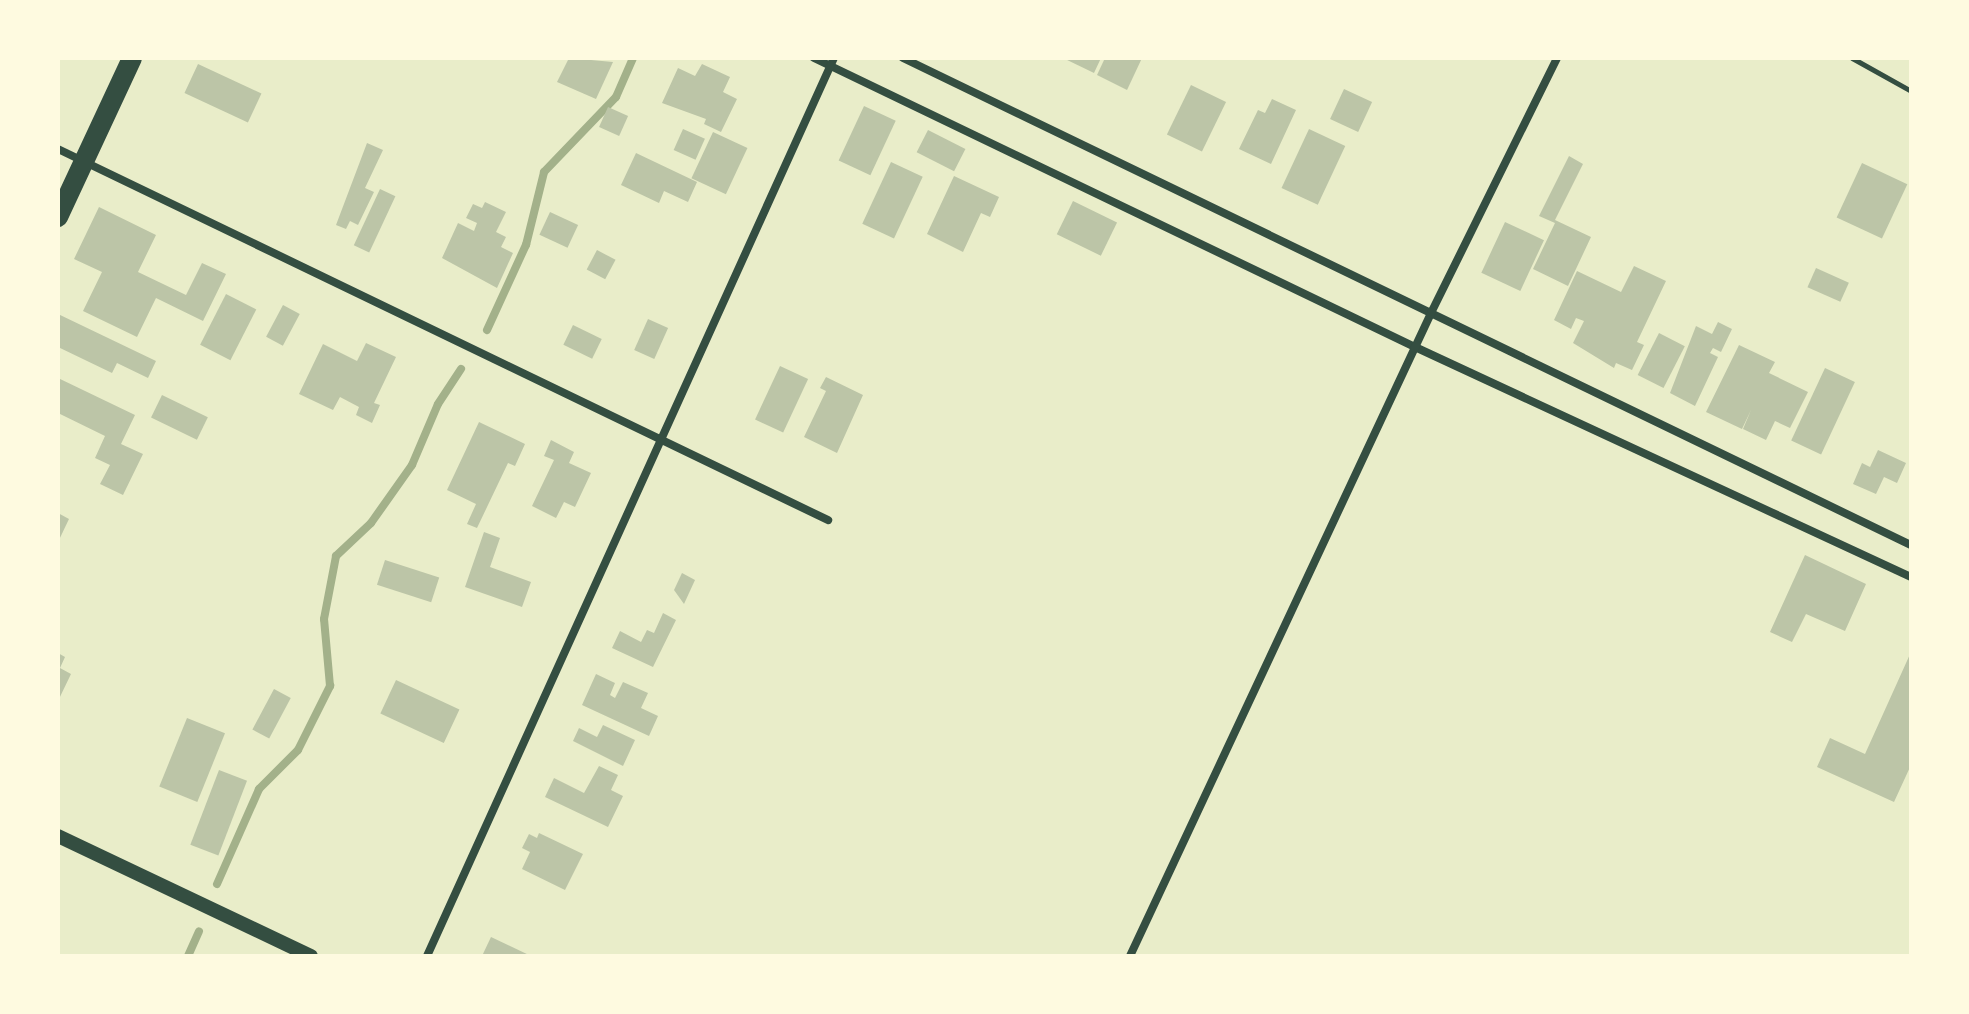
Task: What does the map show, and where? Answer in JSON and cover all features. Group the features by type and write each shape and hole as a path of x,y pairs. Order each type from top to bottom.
{"main road":[{"path":"58,217 132,58"}],"street":[{"path":"814,58 832,62 1415,347 1911,577"},
{"path":"903,58 1911,545"},
{"path":"1130,956 1432,311 1557,58"},
{"path":"427,956 832,62"},
{"path":"58,149 828,520"},
{"path":"1899,571 1911,568"},
{"path":"58,836 311,956"}],"path":[{"path":"1852,58 1911,91"}],"building":[{"path":"569,58 613,62 596,99 557,82"},
{"path":"1063,58 1101,58 1094,73"},
{"path":"1105,58 1142,58 1127,90 1097,75"},
{"path":"198,64 261,94 248,123 184,93"},
{"path":"702,64 730,77 723,92 737,99 721,132 704,124 706,119 662,103 678,68 695,76"},
{"path":"1191,85 1226,102 1202,152 1167,134"},
{"path":"1344,89 1372,102 1358,132 1330,119"},
{"path":"1272,99 1296,110 1271,164 1239,149 1258,110 1265,113"},
{"path":"864,106 896,121 870,175 839,160"},
{"path":"608,107 628,116 619,136 599,127"},
{"path":"683,129 705,139 696,160 674,150"},
{"path":"1309,129 1345,146 1318,205 1282,188"},
{"path":"928,130 965,149 954,171 917,152"},
{"path":"713,132 747,148 726,194 691,178"},
{"path":"367,143 383,150 365,188 374,192 358,225 350,221 346,229 336,225"},
{"path":"636,153 697,182 688,202 664,191 659,203 621,185"},
{"path":"1569,156 1583,164 1555,220 1591,237 1568,286 1533,269 1555,223 1539,216"},
{"path":"891,162 923,177 894,238 862,224"},
{"path":"1862,163 1907,184 1882,239 1837,217"},
{"path":"954,176 999,197 990,217 981,213 963,252 927,234"},
{"path":"380,189 395,196 369,252 354,245"},
{"path":"1073,201 1117,222 1101,256 1057,234"},
{"path":"485,202 506,212 496,232 506,237 501,247 513,253 497,288 442,258 458,223 474,231 477,223 466,218 473,204 482,208"},
{"path":"99,207 156,235 138,272 186,295 202,263 226,274 203,321 156,298 137,337 83,311 102,272 74,259"},
{"path":"550,212 578,225 568,248 539,235"},
{"path":"1505,222 1544,240 1520,291 1481,273"},
{"path":"597,250 616,260 605,279 587,269"},
{"path":"1634,266 1666,281 1637,342 1644,345 1632,370 1616,363 1614,368 1573,343 1584,321 1576,318 1571,329 1554,320 1577,271 1621,292"},
{"path":"1816,268 1849,283 1840,302 1807,287"},
{"path":"226,294 256,309 230,360 200,345"},
{"path":"283,305 300,314 283,346 266,337"},
{"path":"58,314 156,361 148,378 117,363 112,373 58,347"},
{"path":"648,319 668,328 654,359 634,350"},
{"path":"1718,322 1732,329 1721,352 1713,348 1710,353 1718,357 1695,406 1670,393 1696,326 1712,334"},
{"path":"573,325 602,339 592,359 563,345"},
{"path":"1659,333 1685,346 1664,388 1638,375"},
{"path":"366,343 396,357 374,403 380,405 372,423 356,415 359,407 340,397 333,410 299,394 323,344 357,361"},
{"path":"1739,345 1775,362 1769,373 1808,392 1790,428 1775,421 1766,440 1743,429 1751,410 1742,429 1706,412"},
{"path":"780,366 808,379 783,433 755,419"},
{"path":"1825,368 1855,382 1821,454 1791,441"},
{"path":"826,377 863,395 837,453 804,437 826,391 820,388"},
{"path":"58,378 135,415 121,444 143,454 123,495 100,484 110,465 95,458 105,436 58,413"},
{"path":"162,395 208,417 197,440 151,417"},
{"path":"479,422 525,444 515,466 508,463 477,528 467,524 476,504 447,490"},
{"path":"551,440 574,452 569,463 591,473 575,507 564,502 556,518 532,506 554,460 544,456"},
{"path":"1878,450 1906,463 1897,483 1884,477 1876,494 1853,484 1862,463 1870,467"},
{"path":"58,513 69,519 58,542"},
{"path":"484,532 500,538 490,567 531,582 522,607 465,587"},
{"path":"1805,555 1866,584 1845,631 1806,614 1792,642 1770,632"},
{"path":"385,560 439,578 431,602 377,585"},
{"path":"682,573 695,580 684,604 674,590"},
{"path":"663,613 676,620 653,667 612,648 620,631 641,642 647,630 654,633"},
{"path":"1911,652 1911,765 1894,802 1817,767 1830,738 1865,754"},
{"path":"58,653 65,657 60,668 71,674 58,701"},
{"path":"596,674 615,683 610,695 615,698 623,682 648,693 641,708 658,716 649,736 582,705"},
{"path":"396,680 459,710 444,743 380,714"},
{"path":"274,689 291,698 269,739 252,730"},
{"path":"187,718 225,733 197,802 159,787"},
{"path":"603,725 635,740 623,766 573,741 579,728 597,737"},
{"path":"599,766 618,775 611,790 623,796 608,827 545,797 554,778 584,793"},
{"path":"219,770 247,781 218,855 190,845"},
{"path":"539,833 583,854 565,890 522,869 530,852 522,848 529,834 537,838"},
{"path":"491,937 531,956 482,956"}],"waterway":[{"path":"487,330 526,245 544,172 616,97 633,58"},
{"path":"217,884 259,789 298,750 330,686 324,619 336,556 371,523 412,465 438,404 461,369"},
{"path":"188,956 199,931"}]}
